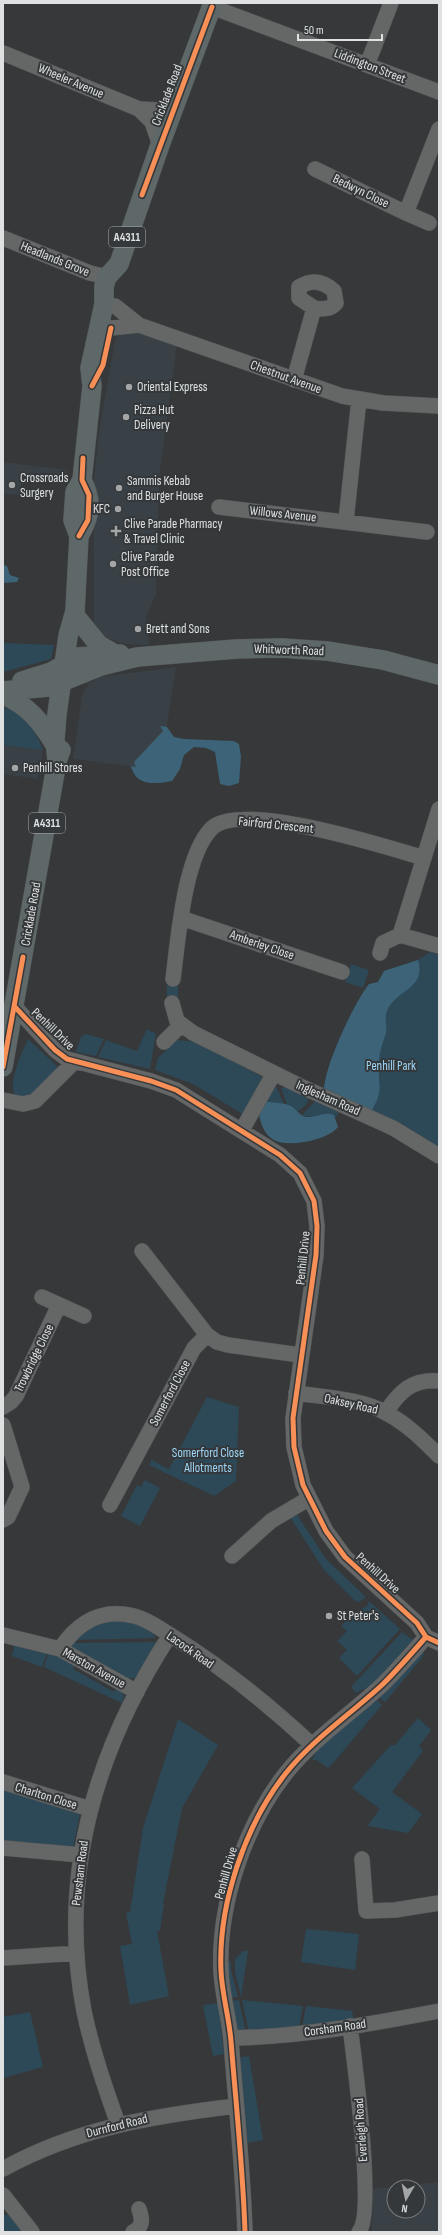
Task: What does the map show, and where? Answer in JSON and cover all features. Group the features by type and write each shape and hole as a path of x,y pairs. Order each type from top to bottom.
{"main road":[{"name":"Cricklade Road","path":"4,1061 15,1007 56,753 66,737 70,670 68,636 76,615 79,536 88,520 89,495 82,480 92,386 90,368 104,304 107,277 119,264 160,145 212,5"},
{"name":"Cricklade Road","path":"92,386 103,365 115,306 116,293 107,277"},
{"path":"76,615 99,645 115,654"},
{"name":"Whitworth Road","path":"70,670 101,666 137,657 214,650 301,648 365,656 439,675"},
{"name":"Whitworth Road","path":"70,670 115,654 137,657"},
{"path":"3,691 50,687 70,670"},
{"path":"3,695 21,704 34,715 56,753"}],"street":[{"path":"368,65 391,3"},
{"name":"Liddington Street","path":"212,5 439,92"},
{"name":"Wheeler Avenue","path":"3,53 139,110 152,122 160,145"},
{"name":"Wheeler Avenue","path":"139,110 159,110 177,100"},
{"name":"Bedwyn Close","path":"406,213 439,128"},
{"name":"Bedwyn Close","path":"315,169 429,223"},
{"name":"Headlands Grove","path":"3,238 90,273 107,277"},
{"name":"Chestnut Avenue","path":"115,306 139,325 342,396 383,403 439,406"},
{"path":"294,380 314,308"},
{"name":"Chestnut Avenue","path":"111,328 139,325"},
{"path":"346,521 359,399"},
{"name":"Willows Avenue","path":"220,507 346,521 427,532"},
{"path":"400,935 430,855 439,809"},
{"name":"Fairford Crescent","path":"173,979 181,918 192,869 200,847 212,828 225,821 249,820 300,826 430,855"},
{"name":"Amberley Close","path":"181,918 342,972"},
{"path":"380,953 383,943 400,935 439,946"},
{"path":"172,1003 174,1015 181,1025 193,1033 274,1073 242,1130"},
{"name":"Penhill Drive","path":"15,1007 55,1050 74,1062 150,1081 176,1090 242,1130 295,1167 306,1182 314,1201 317,1226 317,1246 300,1355 293,1427 294,1447 308,1499 326,1531 342,1553 417,1623 432,1640 311,1744 286,1773 249,1835 236,1870 227,1908 221,1959 231,2038 242,2160 245,2232"},
{"path":"164,1042 181,1025"},
{"name":"Penhill Drive","path":"3,1100 23,1104 35,1101 74,1062"},
{"name":"Inglesham Road","path":"274,1073 393,1128 439,1156"},
{"path":"142,1251 207,1336 217,1342 228,1345 300,1355"},
{"path":"42,1297 84,1316"},
{"name":"Trowbridge Close","path":"3,1407 11,1402 16,1396 59,1305"},
{"name":"Somerford Close","path":"110,1505 194,1348 207,1336"},
{"path":"386,1412 406,1388 422,1381 439,1382"},
{"name":"Oaksey Road","path":"296,1393 355,1403 386,1412 417,1435 439,1456"},
{"path":"3,1425 22,1487 8,1517 3,1520"},
{"path":"232,1556 251,1537 271,1521 308,1499"},
{"name":"Lacock Road","path":"60,1649 75,1629 92,1619 112,1614 143,1619 170,1635 250,1691 311,1744"},
{"name":"Marston Avenue","path":"3,1635 60,1649 137,1692"},
{"name":"Pewsham Road","path":"118,2124 100,2071 82,1996 75,1917 81,1855 90,1809 109,1749 137,1692 170,1635"},
{"name":"Charlton Close","path":"3,1782 90,1809"},
{"path":"3,1848 81,1855"},
{"path":"362,1859 366,1911 395,1910 439,1903"},
{"path":"3,1958 77,1953"},
{"name":"Corsham Road","path":"231,2038 280,2035 350,2026 439,2011"},
{"name":"Everleigh Road","path":"350,2026 359,2098 363,2158 364,2222 359,2232"},
{"name":"Durnford Road","path":"3,2169 62,2141 118,2124 236,2106"},
{"path":"3,2195 32,2232"},
{"path":"133,2232 140,2227 142,2223 139,2209"}],"shaded area":[{"path":"135,330 177,343 159,478 156,594 146,616 149,645 124,644 107,638 94,626 94,480 99,432 115,340 118,336"},
{"path":"3,462 67,470 65,483 22,481 21,495 3,494"},
{"path":"3,565 7,566 10,575 19,578 17,582 3,583"},
{"path":"176,667 160,770 73,759 82,696 89,683 100,677"},
{"path":"160,726 167,727 174,737 184,739 234,741 239,744 241,757 239,783 229,786 220,784 215,752 206,748 194,747 184,755 180,769 172,781 153,783 142,781 137,778 131,766 136,767 134,762 163,731"},
{"path":"3,745 43,750 38,779 3,774"},
{"path":"418,960 418,978 414,984 395,999 386,1014 386,1033 379,1059 380,1086 376,1103 372,1110 361,1110 324,1094 328,1069 333,1054 355,1006 369,984 378,982 384,971"},
{"path":"266,1102 291,1106 306,1117 313,1117 323,1114 334,1115 338,1127 333,1132 318,1139 300,1143 283,1143 276,1141 266,1133 261,1121 259,1113"},
{"path":"439,2182 439,2232 371,2232 373,2189 386,2188 386,2219 426,2219 426,2183"}],"green space":[{"path":"3,643 54,645 51,659 3,672"},
{"path":"3,708 18,713 29,723 43,750 3,745"},
{"name":"Penhill Park","path":"430,952 439,955 439,1149 411,1130 359,1104 384,971 418,960"},
{"path":"351,964 369,970 363,988 345,982"},
{"path":"167,980 178,982 178,1000 167,1002"},
{"path":"147,1029 156,1034 150,1069 98,1057 106,1040 137,1051"},
{"path":"86,1034 104,1039 96,1056 76,1052 81,1037"},
{"path":"28,1039 59,1068 31,1097 16,1096 13,1091 14,1076 19,1059"},
{"path":"177,1040 196,1042 262,1077 246,1116 193,1084 155,1070 158,1058"},
{"path":"276,1086 284,1104 266,1102"},
{"path":"285,1087 309,1098 306,1105 297,1112 287,1105 281,1088"},
{"path":"316,1100 340,1111 335,1118 331,1114 312,1116 302,1115"},
{"name":"Somerford Close Allotments","path":"207,1397 239,1407 236,1481 214,1496 149,1465 152,1460 168,1469 170,1467"},
{"path":"145,1480 160,1488 140,1526 121,1516 137,1485 141,1487"},
{"path":"294,1510 326,1559 366,1597 359,1602 355,1601 324,1570 290,1517"},
{"path":"369,1601 400,1629 357,1676 339,1658 347,1650 337,1641 347,1631 341,1626 354,1613 367,1606"},
{"path":"129,1619 153,1633 156,1638 74,1640 99,1621"},
{"path":"402,1632 413,1640 413,1643 372,1685 356,1693 351,1687"},
{"path":"157,1642 135,1678 128,1679 73,1650 70,1643"},
{"path":"15,1643 48,1651 42,1667 12,1656"},
{"path":"50,1649 77,1660 73,1669 114,1692 118,1685 124,1696 122,1703 44,1667"},
{"path":"423,1651 424,1654 421,1659 385,1702 377,1696"},
{"path":"375,1698 382,1705 328,1768 317,1760 312,1760 318,1749"},
{"path":"418,1718 431,1730 419,1746 423,1751 392,1792 422,1814 408,1833 367,1826 380,1809 352,1788 391,1745 395,1745"},
{"path":"178,1719 218,1745 182,1808 163,1903 160,1931 157,1931 169,1996 130,2005 120,1946 132,1944 126,1913 130,1912 143,1828"},
{"path":"3,1785 80,1813 73,1849 3,1843"},
{"path":"306,1929 359,1934 355,1970 301,1962"},
{"path":"243,1951 248,1951 241,1997 235,1972 235,1959"},
{"path":"231,1961 231,1970 238,1997 229,1998 228,1962"},
{"path":"239,2000 246,2033 237,2031 230,2001"},
{"path":"242,2000 303,2006 299,2028 249,2033"},
{"path":"218,2003 224,2054 213,2056 203,2005"},
{"path":"306,2006 352,2011 354,2021 302,2027"},
{"path":"30,2012 43,2067 3,2078 3,2017"},
{"path":"249,2056 263,2140 246,2143 236,2058"},
{"path":"11,2213 24,2232 3,2232 3,2216"}],"cycle path":[{"path":"142,195 212,7"},
{"path":"92,386 103,365 111,328"},
{"path":"79,536 88,520 89,495 82,480 83,458"},
{"path":"3,1067 23,957"},
{"path":"15,1007 55,1050 67,1059 151,1081 176,1090 280,1155 300,1173 314,1201 317,1226 316,1255 293,1418 294,1447 303,1485 326,1531 345,1557 417,1623 426,1637 439,1643"},
{"path":"245,2232 241,2160 231,2041 221,1971 221,1945 224,1919 229,1893 237,1866 258,1816 286,1773 321,1737 383,1684 426,1637"}],"place":[{"name":"Oriental Express","path":"129,387"},
{"name":"Pizza Hut Delivery","path":"126,417"},
{"name":"Crossroads Surgery","path":"12,485"},
{"name":"Sammis Kebab and Burger House","path":"119,488"},
{"name":"KFC","path":"118,509"},
{"name":"Clive Parade Pharmacy & Travel Clinic","path":"116,531"},
{"name":"Clive Parade Post Office","path":"113,564"},
{"name":"Brett and Sons","path":"138,629"},
{"name":"Penhill Stores","path":"15,768"},
{"name":"St Peter's","path":"329,1616"}]}
